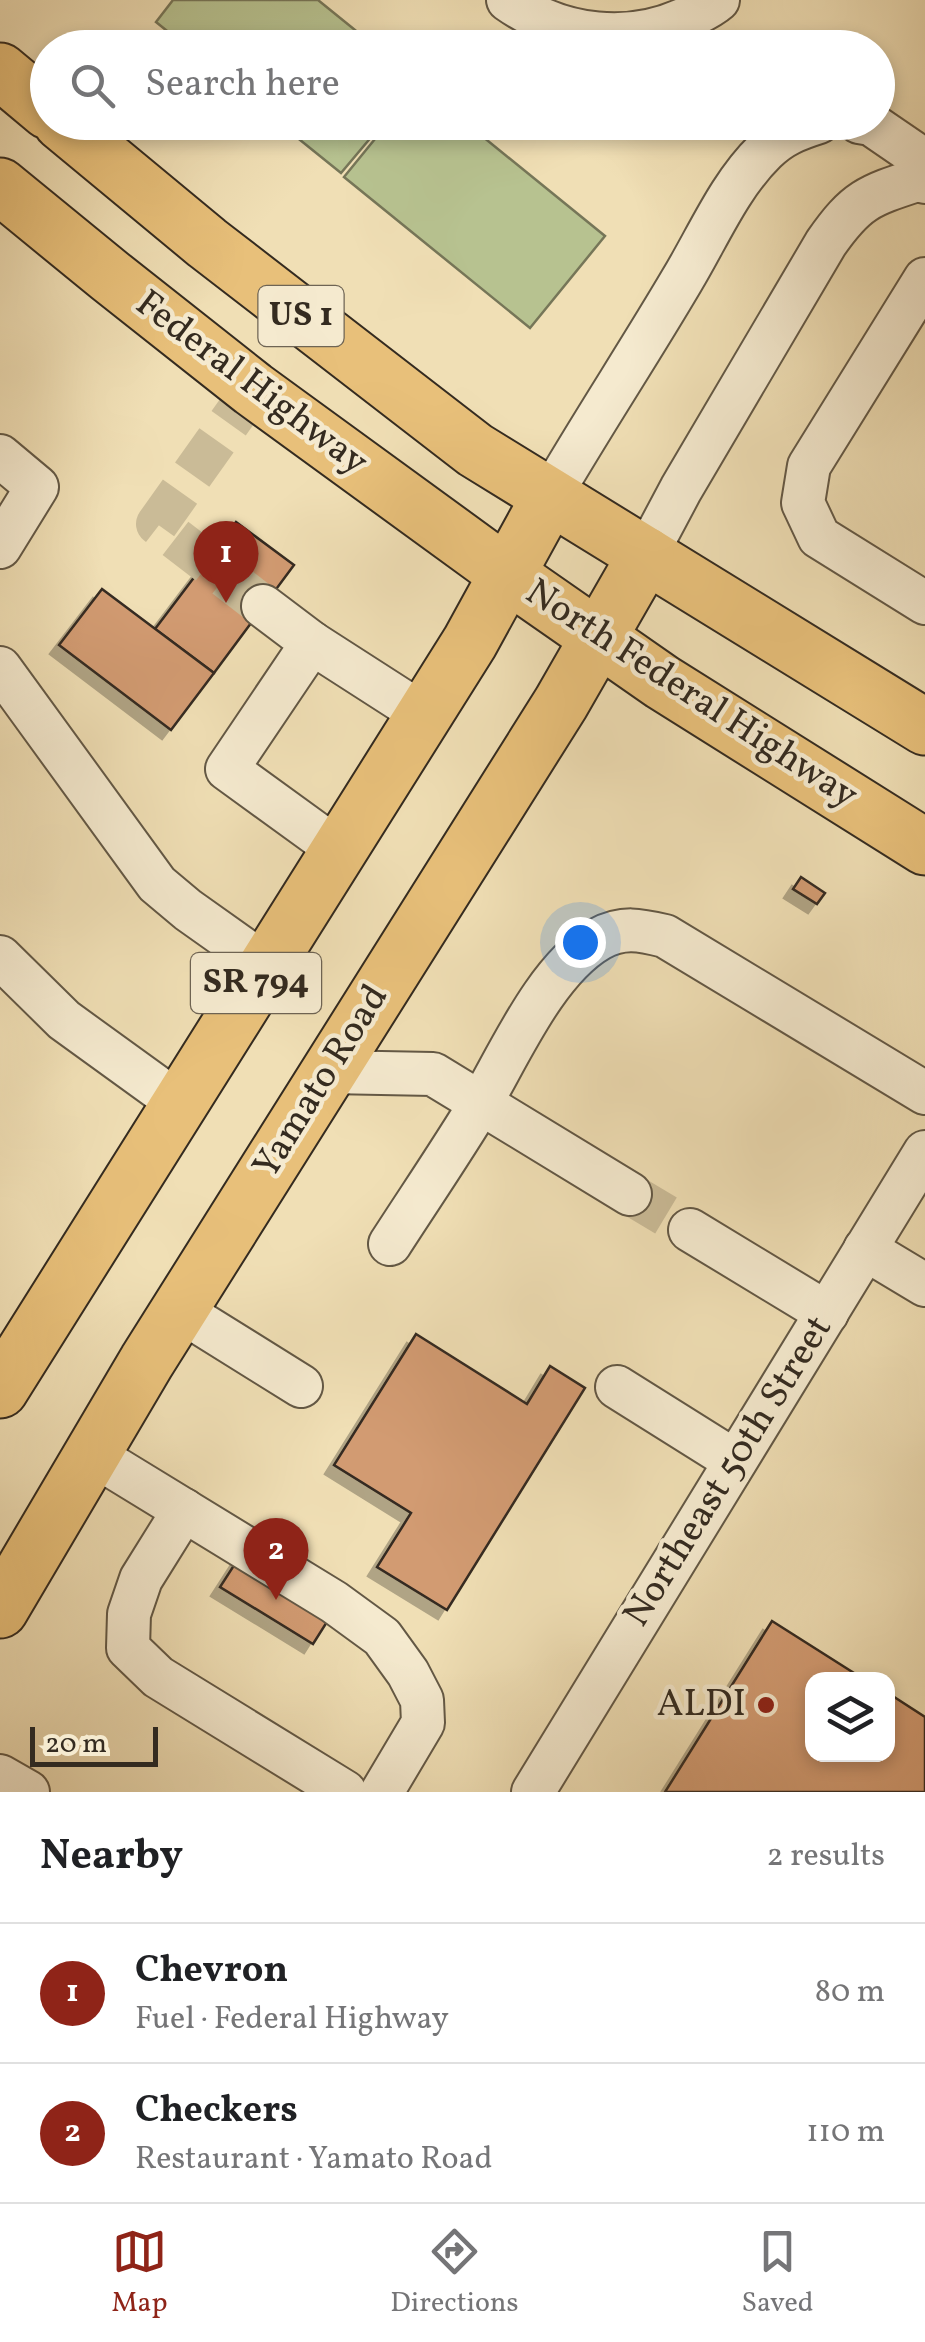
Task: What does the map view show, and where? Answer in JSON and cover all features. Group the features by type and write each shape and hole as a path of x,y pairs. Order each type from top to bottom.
{"main road":[{"path":"0,71 30,96"},
{"name":"US 1","path":"83,140 207,243 474,450 925,727"},
{"name":"Federal Highway","path":"0,186 254,389 507,574"},
{"name":"SR 794","path":"0,1390 470,642 550,498"},
{"name":"Yamato Road","path":"0,1610 179,1310 600,638 646,555"},
{"name":"North Federal Highway","path":"507,574 662,682 925,847"}],"street":[{"path":"508,0 550,24 574,30"},
{"path":"651,30 673,25 718,0"},
{"path":"550,498 736,188 778,140"},
{"path":"895,140 925,160"},
{"path":"646,555 691,472 846,214 871,196 918,180 925,182"},
{"path":"925,280 808,466 803,503 818,537 925,604"},
{"path":"0,456 36,487 0,547"},
{"path":"263,606 424,716"},
{"path":"312,642 227,770 340,851"},
{"path":"0,668 157,884 267,966"},
{"path":"390,1244 480,1103 538,1001 570,964 599,939 632,928 665,936 925,1093"},
{"path":"0,957 64,1020 180,1104"},
{"path":"329,1072 432,1074 630,1194"},
{"name":"Northeast 50th Street","path":"533,1792 925,1152"},
{"path":"690,1230 826,1313"},
{"path":"865,1250 925,1285"},
{"path":"179,1310 301,1386"},
{"path":"617,1387 735,1462"},
{"path":"92,1454 334,1602 382,1637 422,1700 423,1723 382,1792"},
{"path":"184,1510 140,1579 129,1614 128,1648 158,1676 345,1792"},
{"path":"0,1776 28,1792"}],"green space":[{"path":"173,0 318,0 355,30 166,30 156,22"},
{"path":"300,140 369,140 341,173"},
{"path":"374,140 487,140 605,236 530,328 344,177"}],"building":[{"path":"236,522 294,565 214,673 155,629"},
{"path":"102,589 214,673 171,730 59,645"},
{"path":"801,877 825,893 817,904 793,889"},
{"path":"416,1334 527,1404 550,1366 585,1388 447,1610 377,1567 411,1513 334,1465"},
{"path":"240,1556 332,1614 313,1644 220,1587"},
{"name":"ALDI","path":"772,1621 852,1672 805,1672 805,1762 895,1762 895,1698 925,1717 925,1792 665,1792"}],"tunnel":[{"path":"253,389 157,524 263,606"},
{"path":"630,1194 690,1230"}],"place":[{"name":"Chevron","path":"226,603"},
{"name":"Checkers","path":"276,1600"},
{"name":"ALDI","path":"766,1705"}]}
